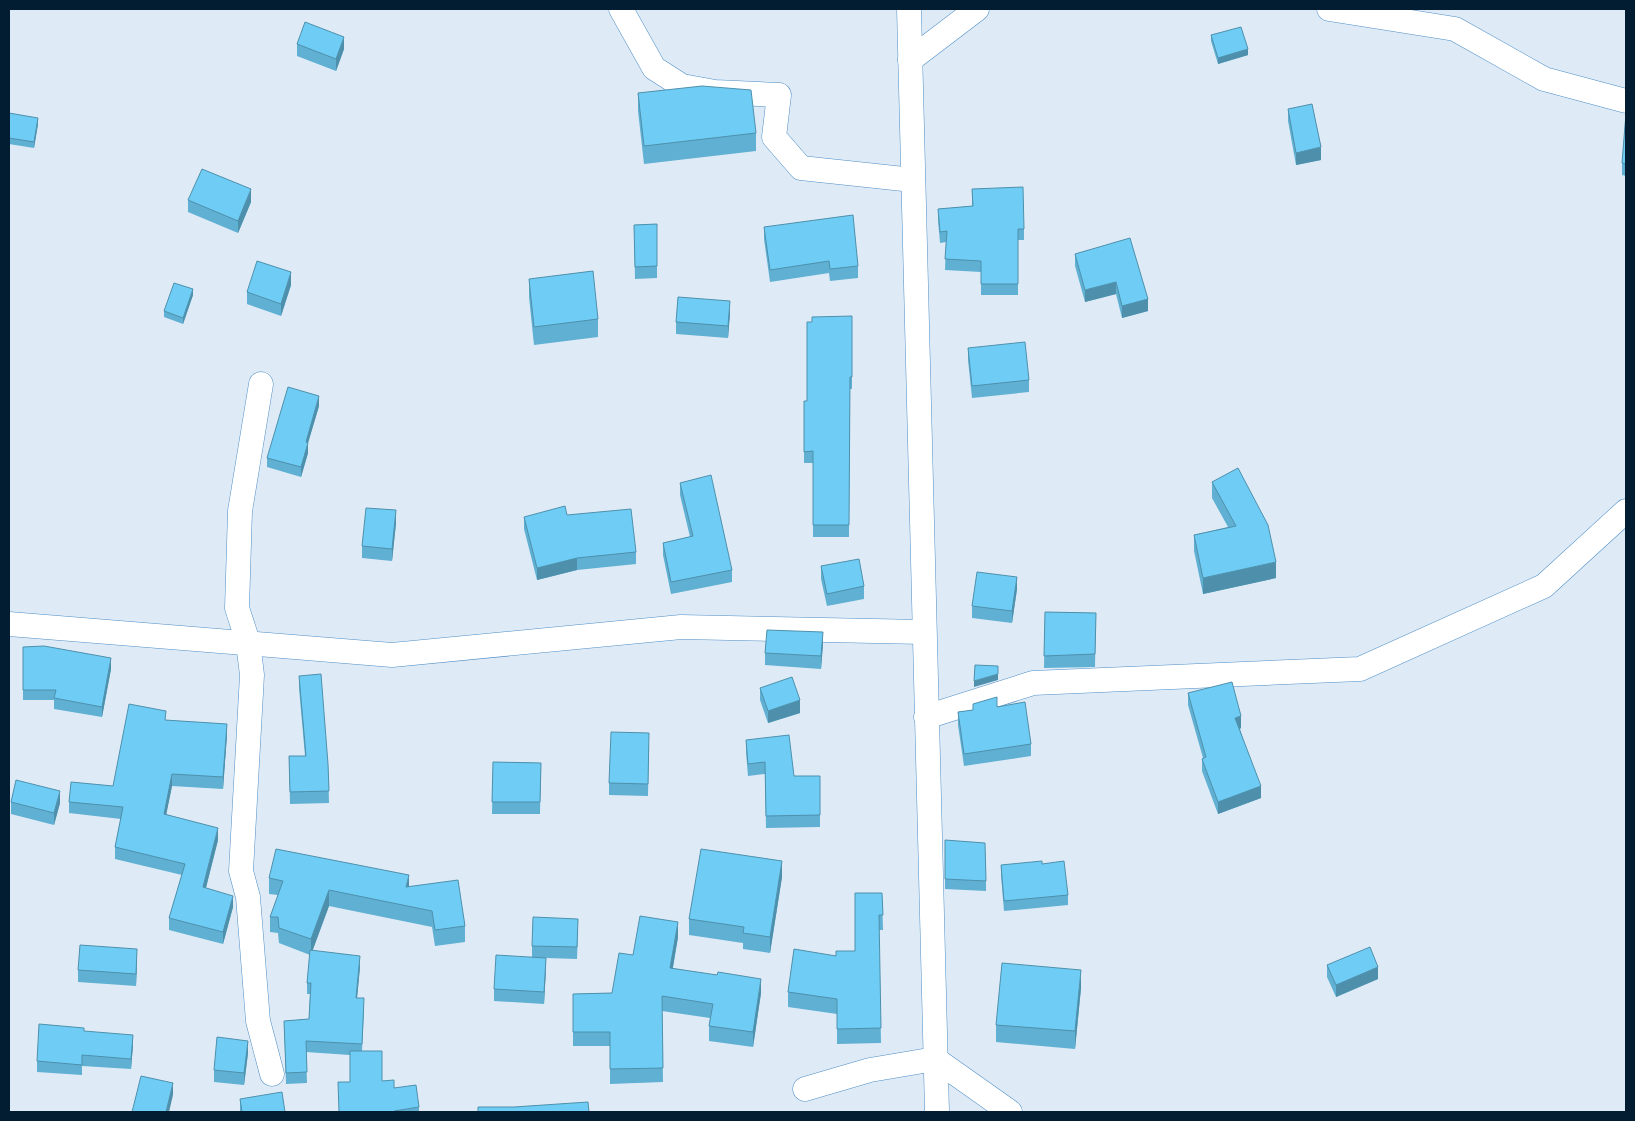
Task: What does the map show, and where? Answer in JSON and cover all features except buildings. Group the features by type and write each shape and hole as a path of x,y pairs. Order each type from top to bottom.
{"street":[{"path":"621,9 654,68 682,86 715,92 780,95 774,137 801,168 913,180"},
{"path":"909,9 936,1112"},
{"path":"910,60 977,9"},
{"path":"1328,9 1455,29 1544,79 1626,101"},
{"path":"261,384 240,511 237,608 248,642 252,675 241,871 248,897 258,1021 272,1074"},
{"path":"926,717 1033,683 1360,668 1544,586 1626,511"},
{"path":"9,624 392,655 681,627 924,632"},
{"path":"805,1089 870,1070 935,1059 1010,1112"}]}
